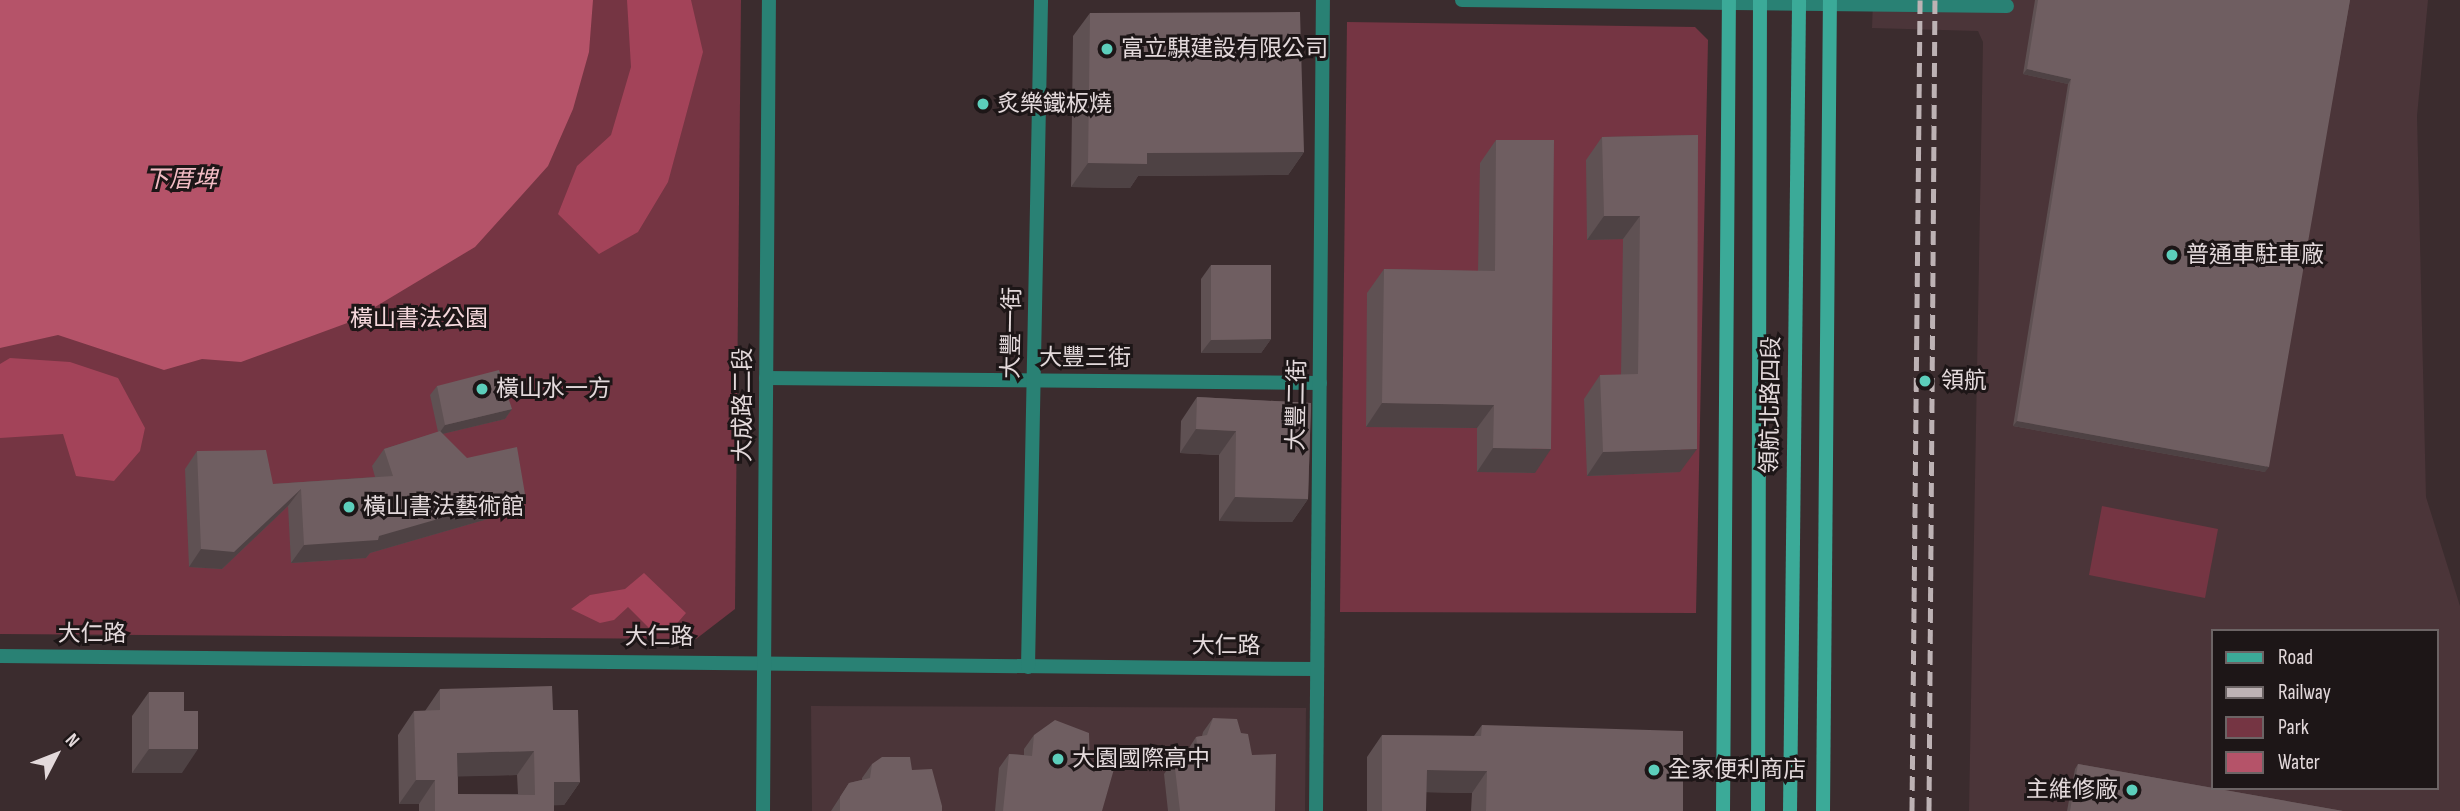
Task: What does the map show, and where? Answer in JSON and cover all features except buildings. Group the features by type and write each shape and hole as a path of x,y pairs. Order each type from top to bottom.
{"main road":[{"name":"領航北路四段","path":"1723,811 1729,1"},
{"name":"領航北路四段","path":"1758,811 1760,1"},
{"name":"領航北路四段","path":"1790,811 1799,1"},
{"path":"1823,811 1830,1"}],"street":[{"name":"大成路二段","path":"763,811 769,0"},
{"name":"大豐一街","path":"1028,667 1041,0"},
{"name":"大豐二街","path":"1316,811 1323,0"},
{"path":"1462,0 1830,1 2007,6"},
{"name":"大豐三街","path":"766,378 1320,383"},
{"name":"大仁路","path":"0,656 1317,669"}],"shaded area":[{"path":"627,0 691,0 703,52 668,182 638,232 599,254 558,214 577,166 611,135 631,67"},
{"path":"1873,0 2428,0 2417,116 2426,497 2460,606 2460,811 1969,811 1983,42 1978,31 1872,28"},
{"path":"10,358 70,362 118,378 145,428 140,451 114,481 76,476 63,434 0,438 0,364"},
{"path":"644,573 686,613 673,628 649,628 628,607 614,620 600,623 571,609 590,595 625,589"},
{"name":"大園國際高中","path":"811,706 1306,708 1305,811 812,811"}],"green space":[{"name":"橫山書法公園","path":"0,0 741,0 735,609 696,639 0,634"},
{"path":"1347,22 1695,27 1708,40 1696,613 1340,612"},
{"path":"2102,506 2218,529 2205,598 2089,575"}],"water":[{"name":"下厝埤","path":"0,0 593,0 589,52 573,109 548,166 475,247 350,322 241,362 202,359 164,370 58,335 0,348"}],"railway":[{"path":"1912,811 1920,0"},
{"path":"1929,811 1935,0"}],"place":[{"name":"富立騏建設有限公司","path":"1107,49"},
{"name":"炙樂鐵板燒","path":"983,104"},
{"name":"普通車駐車廠","path":"2172,255"},
{"name":"領航","path":"1925,381"},
{"name":"橫山水一方","path":"482,389"},
{"name":"橫山書法藝術館","path":"349,507"},
{"name":"大園國際高中","path":"1058,759"},
{"name":"全家便利商店","path":"1654,770"},
{"name":"主維修廠","path":"2132,790"}]}
